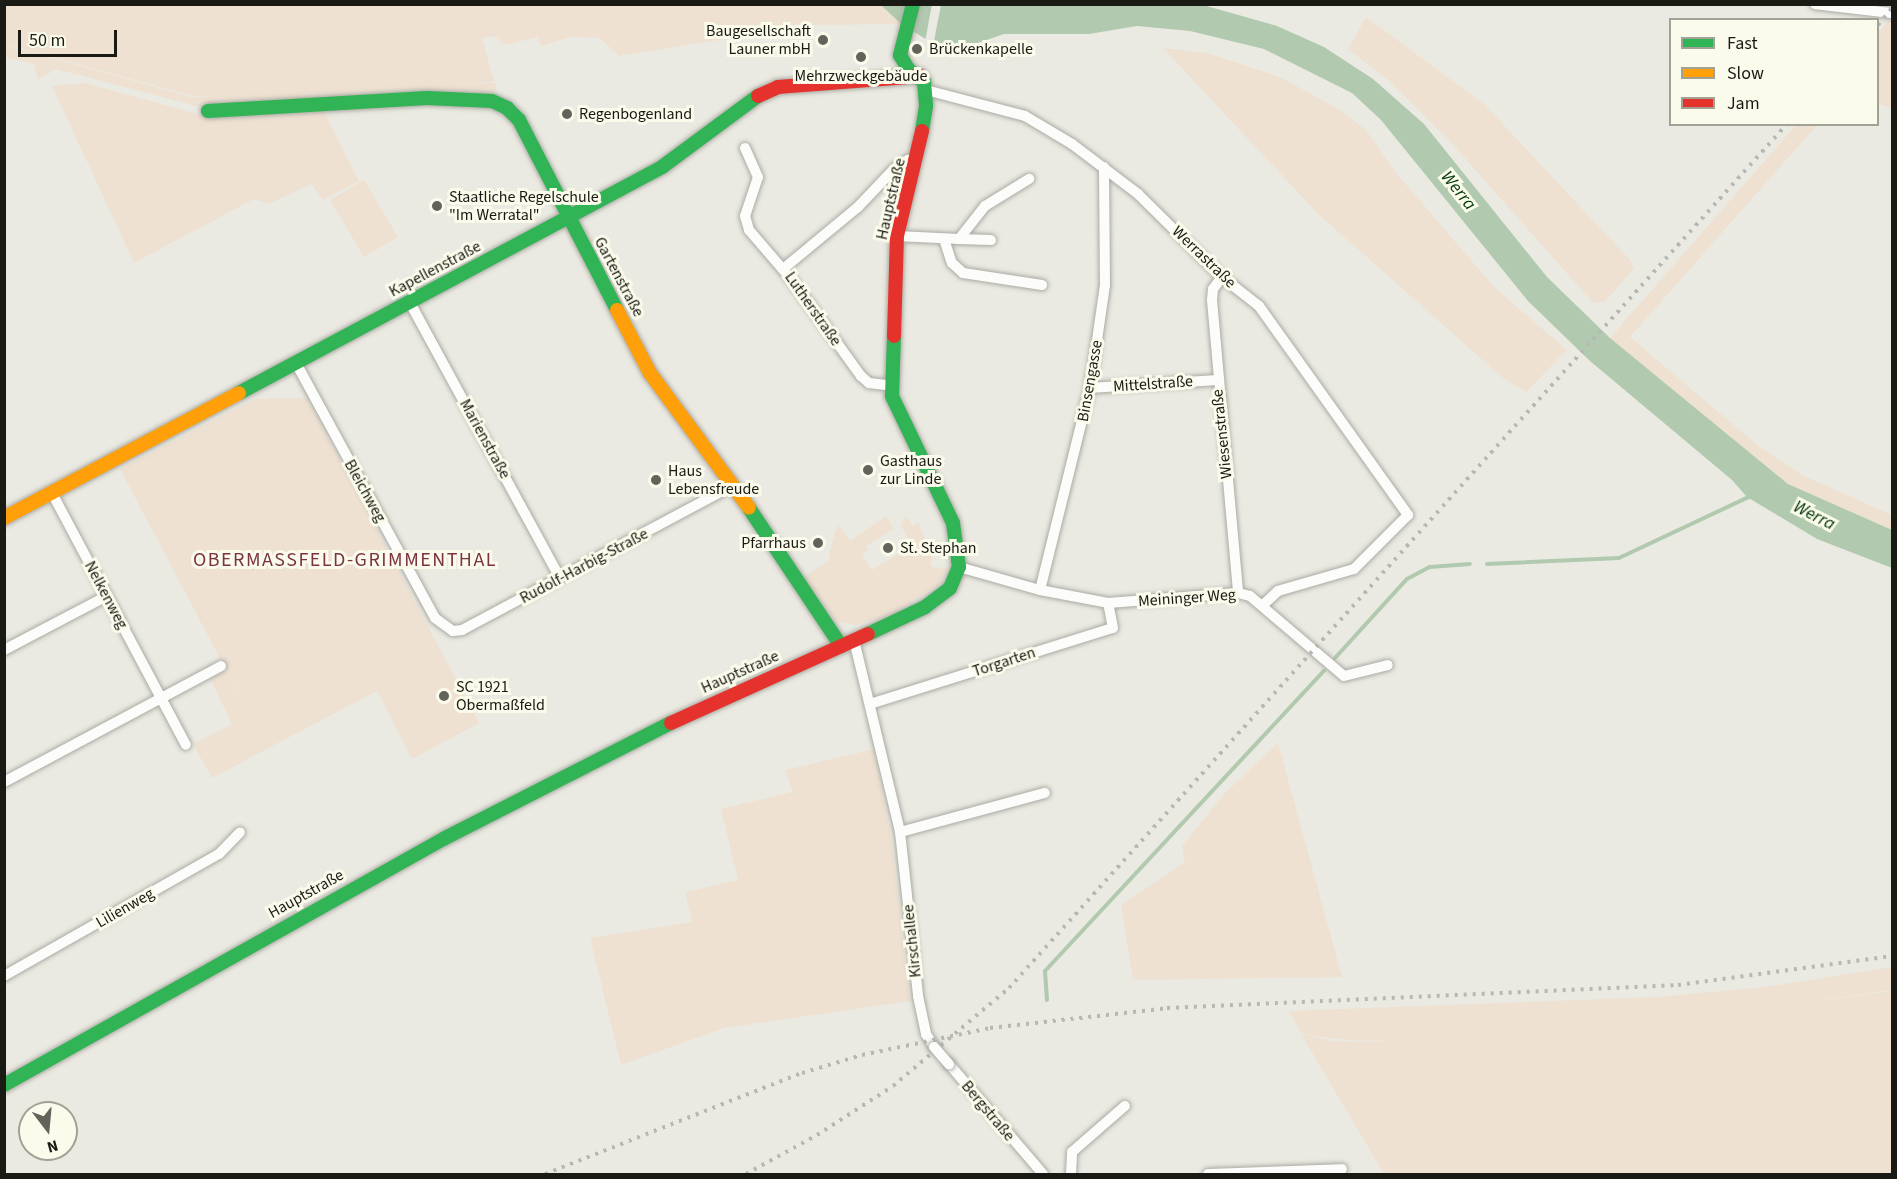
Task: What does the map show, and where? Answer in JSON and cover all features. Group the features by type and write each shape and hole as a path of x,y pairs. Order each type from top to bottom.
{"street":[{"name":"Hauptstraße","path":"4,1085 177,985 454,834 709,704 925,607 950,588 959,567 953,523 898,412 892,386 897,236 917,160 926,90 921,76 903,63 903,39 913,4"},
{"path":"1815,4 1893,13"},
{"name":"Kapellenstraße","path":"4,518 662,167 737,109 778,87 921,76"},
{"name":"Werrastraße","path":"926,90 1024,116 1104,167 1157,211 1222,277 1259,306 1408,515 1375,553 1354,569 1278,591 1264,604"},
{"name":"Gartenstraße","path":"208,111 427,98 492,101 507,108 519,120 650,373 734,485 841,646"},
{"path":"745,148 758,177 745,216 749,230 783,269"},
{"name":"Lutherstraße","path":"892,386 869,383 861,376 783,269 858,207 894,169 908,160 917,160"},
{"name":"Binsengasse","path":"1040,590 1090,388 1105,285 1104,167"},
{"path":"959,239 985,206 1029,179"},
{"path":"897,236 991,240"},
{"path":"944,239 952,263 963,273 1042,285"},
{"name":"Wiesenstraße","path":"1222,277 1213,289 1212,300 1217,380 1238,593"},
{"name":"Marienstraße","path":"409,301 560,578"},
{"name":"Bleichweg","path":"296,363 435,618"},
{"name":"Mittelstraße","path":"1090,388 1217,380"},
{"name":"Rudolf-Harbig-Straße","path":"435,618 453,631 462,630 734,485"},
{"name":"Nelkenweg","path":"52,493 186,745"},
{"name":"Meininger Weg","path":"959,567 1040,590 1108,603 1238,593 1264,604 1344,676 1388,665"},
{"path":"4,650 106,596"},
{"name":"Torgarten","path":"873,703 1113,628 1108,603"},
{"name":"Kirschallee","path":"854,640 873,703 900,832 918,996 926,1035 934,1047"},
{"path":"4,782 220,666"},
{"path":"900,832 1045,793"},
{"name":"Lilienweg","path":"4,976 219,854 240,832"},
{"name":"Bergstraße","path":"934,1047 1043,1174"},
{"path":"1071,1174 1072,1152 1125,1106"},
{"path":"1208,1174 1342,1169"}],"shaded area":[{"path":"5,4 881,4 901,24 813,25 619,56 600,38 570,37 541,46 538,37 505,45 494,36 482,38 494,82 451,83 496,83 496,91 488,95 200,107 56,69 38,80 34,64 5,57 5,45 192,97 218,96 193,96 5,44"},
{"path":"1366,17 1485,105 1631,261 1634,268 1605,302 1592,302 1449,140 1388,80 1348,49"},
{"path":"1892,19 1892,108 1879,104 1879,32"},
{"path":"1163,48 1207,53 1280,77 1342,111 1366,130 1397,174 1496,289 1567,350 1526,392 1503,378 1318,214"},
{"path":"85,83 205,116 322,108 359,181 323,200 311,184 269,204 254,199 134,263 52,86"},
{"path":"1795,126 1816,126 1630,337 1756,444 1802,475 1892,515 1892,530 1788,484 1610,338"},
{"path":"364,180 398,237 364,257 330,200"},
{"path":"307,398 479,723 412,759 377,691 212,778 193,744 232,724 210,679 226,671 260,734 120,469 255,399"},
{"path":"886,516 894,529 866,546 868,550 862,554 872,570 913,545 900,525 906,516 913,526 918,522 929,548 932,548 931,567 947,568 941,583 891,615 856,625 836,622 804,577 830,560 829,553 838,524 850,541"},
{"path":"1278,743 1342,977 1133,980 1121,905 1185,862 1182,846 1226,792"},
{"path":"874,749 891,837 910,1001 724,1028 621,1065 590,938 692,922 685,892 738,880 721,809 793,792 785,770"},
{"path":"1892,967 1892,990 1777,1007 1892,991 1892,1174 1384,1174 1301,1034 1333,1041 1362,1042 1400,1039 1361,1041 1311,1036 1301,1032 1288,1011 1658,997 1765,987"}],"water":[{"name":"Werra","path":"881,5 1203,5 1277,26 1324,47 1373,79 1424,124 1547,277 1610,338 1788,484 1892,530 1892,568 1817,539 1747,497 1732,480 1590,361 1528,301 1381,120 1352,93 1264,49 1190,31 1137,26 1089,34 1004,34 960,49 944,50 901,24"}],"pier":[{"path":"932,4 941,5 933,46 936,49 925,42"}],"waterway":[{"path":"1487,564 1619,558 1751,496"},
{"path":"1335,658 1407,579 1430,567 1470,564"},
{"path":"1047,1000 1045,971 1324,671"}],"railway":[{"path":"1879,24 1892,8"},
{"path":"746,1174 817,1135 893,1086 1009,988 1785,126"},
{"path":"545,1174 802,1073 862,1055 990,1028 1167,1008 1678,985 1892,956"}],"traffic: fast":[{"path":"913,4 900,55 908,69 924,82 926,106 922,131"},
{"path":"239,393 662,167 758,96"},
{"path":"208,111 427,98 492,101 507,108 519,120 617,310"},
{"path":"868,634 925,607 950,588 959,567 953,523 892,396 894,336"},
{"path":"749,508 841,646"},
{"path":"4,1085 445,838 671,723"}],"traffic: slow":[{"path":"617,310 650,373 749,508"},
{"path":"4,518 239,393"}],"traffic: jam":[{"path":"758,96 778,87 921,76"},
{"path":"894,336 897,236 922,131"},
{"path":"671,723 868,634"}],"place":[{"name":"Baugesellschaft Launer mbH","path":"823,40"},
{"name":"Brückenkapelle","path":"917,49"},
{"name":"Mehrzweckgebäude","path":"861,57"},
{"name":"Regenbogenland","path":"567,114"},
{"name":"Staatliche Regelschule \"Im Werratal\"","path":"437,206"},
{"name":"Gasthaus zur Linde","path":"868,470"},
{"name":"Haus Lebensfreude","path":"656,480"},
{"name":"Pfarrhaus","path":"818,543"},
{"name":"St. Stephan","path":"888,548"},
{"name":"SC 1921 Obermaßfeld","path":"444,696"}],"district":[{"name":"OBERMASSFELD-GRIMMENTHAL","path":"345,560"}]}
